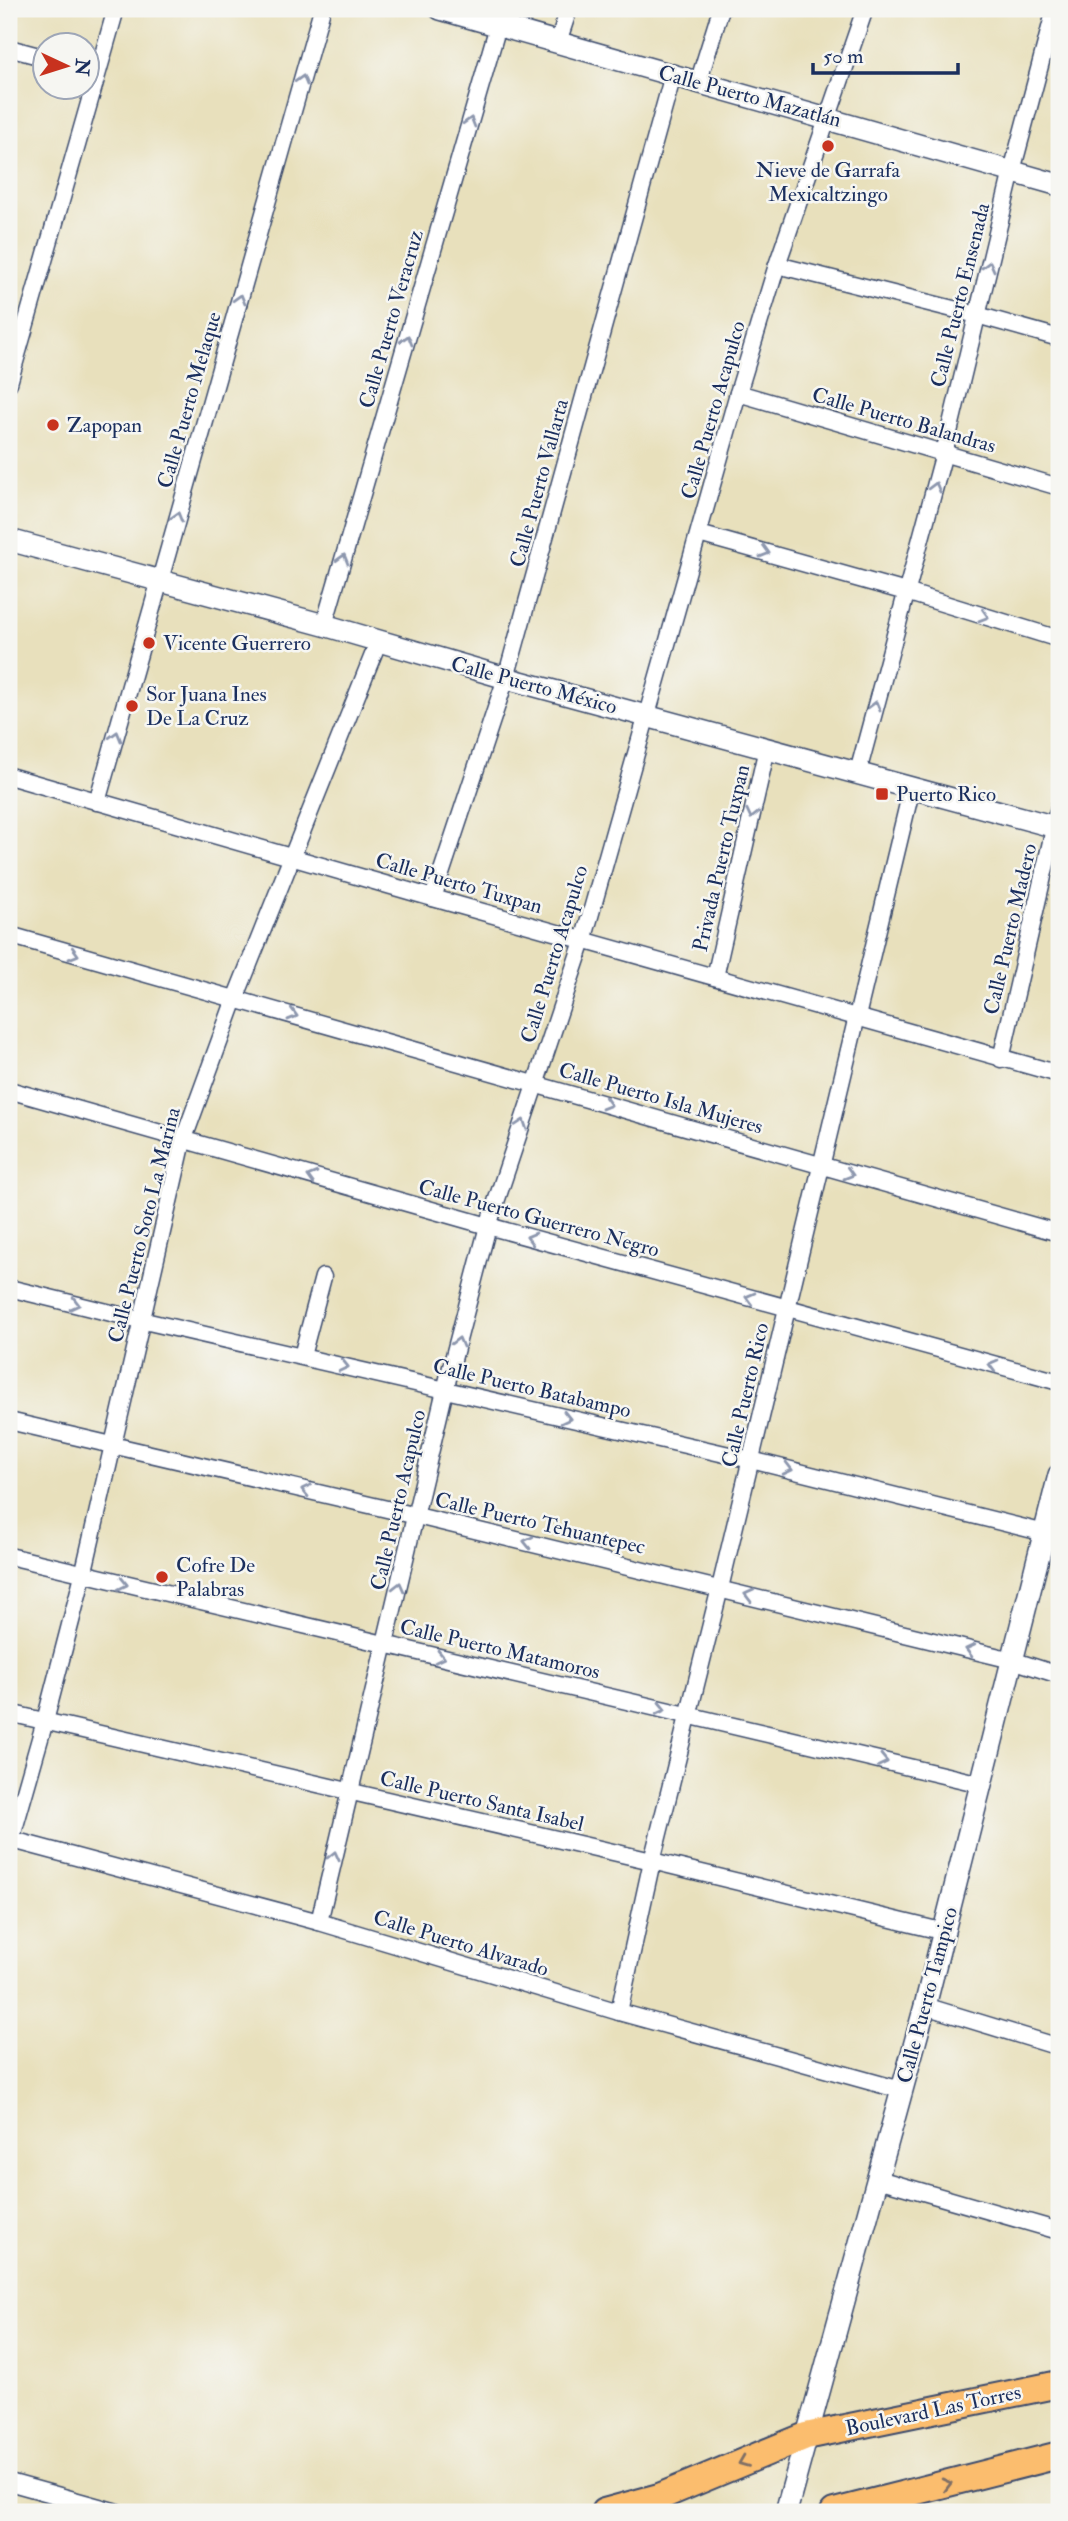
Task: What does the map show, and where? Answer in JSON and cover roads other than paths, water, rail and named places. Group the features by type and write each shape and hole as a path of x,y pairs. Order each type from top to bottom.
{"main road":[{"name":"Boulevard Las Torres","path":"604,2512 659,2497 806,2436 1059,2384"},
{"path":"834,2512 1059,2455"}],"street":[{"path":"102,47 116,9"},
{"name":"Calle Puerto Melaque","path":"97,802 322,9"},
{"name":"Calle Puerto Mazatlán","path":"440,9 1059,185"},
{"path":"558,42 569,9"},
{"path":"698,83 721,9"},
{"name":"Calle Puerto Acapulco","path":"319,1922 445,1390 488,1226 583,941 738,393 777,265 865,9"},
{"name":"Calle Puerto Ensenada","path":"858,772 944,453 1012,171 1055,9"},
{"name":"Calle Puerto Veracruz","path":"324,625 498,26"},
{"path":"9,48 32,54"},
{"name":"Calle Puerto Vallarta","path":"433,898 506,678 673,75"},
{"path":"9,383 85,102"},
{"path":"777,265 1059,338"},
{"name":"Calle Puerto Balandras","path":"738,393 1059,487"},
{"path":"699,534 906,592 1059,639"},
{"name":"Calle Puerto México","path":"9,540 912,787 1058,821"},
{"name":"Calle Puerto Soto La Marina","path":"10,1839 45,1721 83,1575 183,1141 234,999 379,640"},
{"name":"Privada Puerto Tuxpan","path":"715,977 767,748"},
{"name":"Calle Puerto Tuxpan","path":"9,776 1059,1074"},
{"name":"Calle Puerto Rico","path":"619,2012 652,1861 912,787"},
{"name":"Calle Puerto Madero","path":"1001,1059 1058,821"},
{"name":"Calle Puerto Isla Mujeres","path":"9,935 1059,1233"},
{"name":"Calle Puerto Guerrero Negro","path":"9,1090 488,1226 1059,1382"},
{"path":"302,1356 323,1277"},
{"name":"Calle Puerto Batabampo","path":"9,1287 141,1320 751,1460 1045,1533"},
{"name":"Calle Puerto Tehuantepec","path":"9,1421 720,1588 1012,1660 1059,1675"},
{"name":"Calle Puerto Tampico","path":"786,2512 945,1932 1059,1479"},
{"name":"Calle Puerto Matamoros","path":"9,1556 981,1784"},
{"name":"Calle Puerto Santa Isabel","path":"9,1713 652,1861 945,1932"},
{"name":"Calle Puerto Alvarado","path":"10,1839 319,1922 619,2012 901,2090"},
{"path":"925,2006 1059,2047"},
{"path":"878,2179 1059,2231"},
{"path":"9,2482 117,2512"}],"place":[{"name":"Nieve de Garrafa Mexicaltzingo","path":"828,146"},
{"name":"Zapopan","path":"53,425"},
{"name":"Vicente Guerrero","path":"149,643"},
{"name":"Sor Juana Ines De La Cruz","path":"132,706"},
{"name":"Puerto Rico","path":"882,794"},
{"name":"Cofre De Palabras","path":"162,1577"}]}
